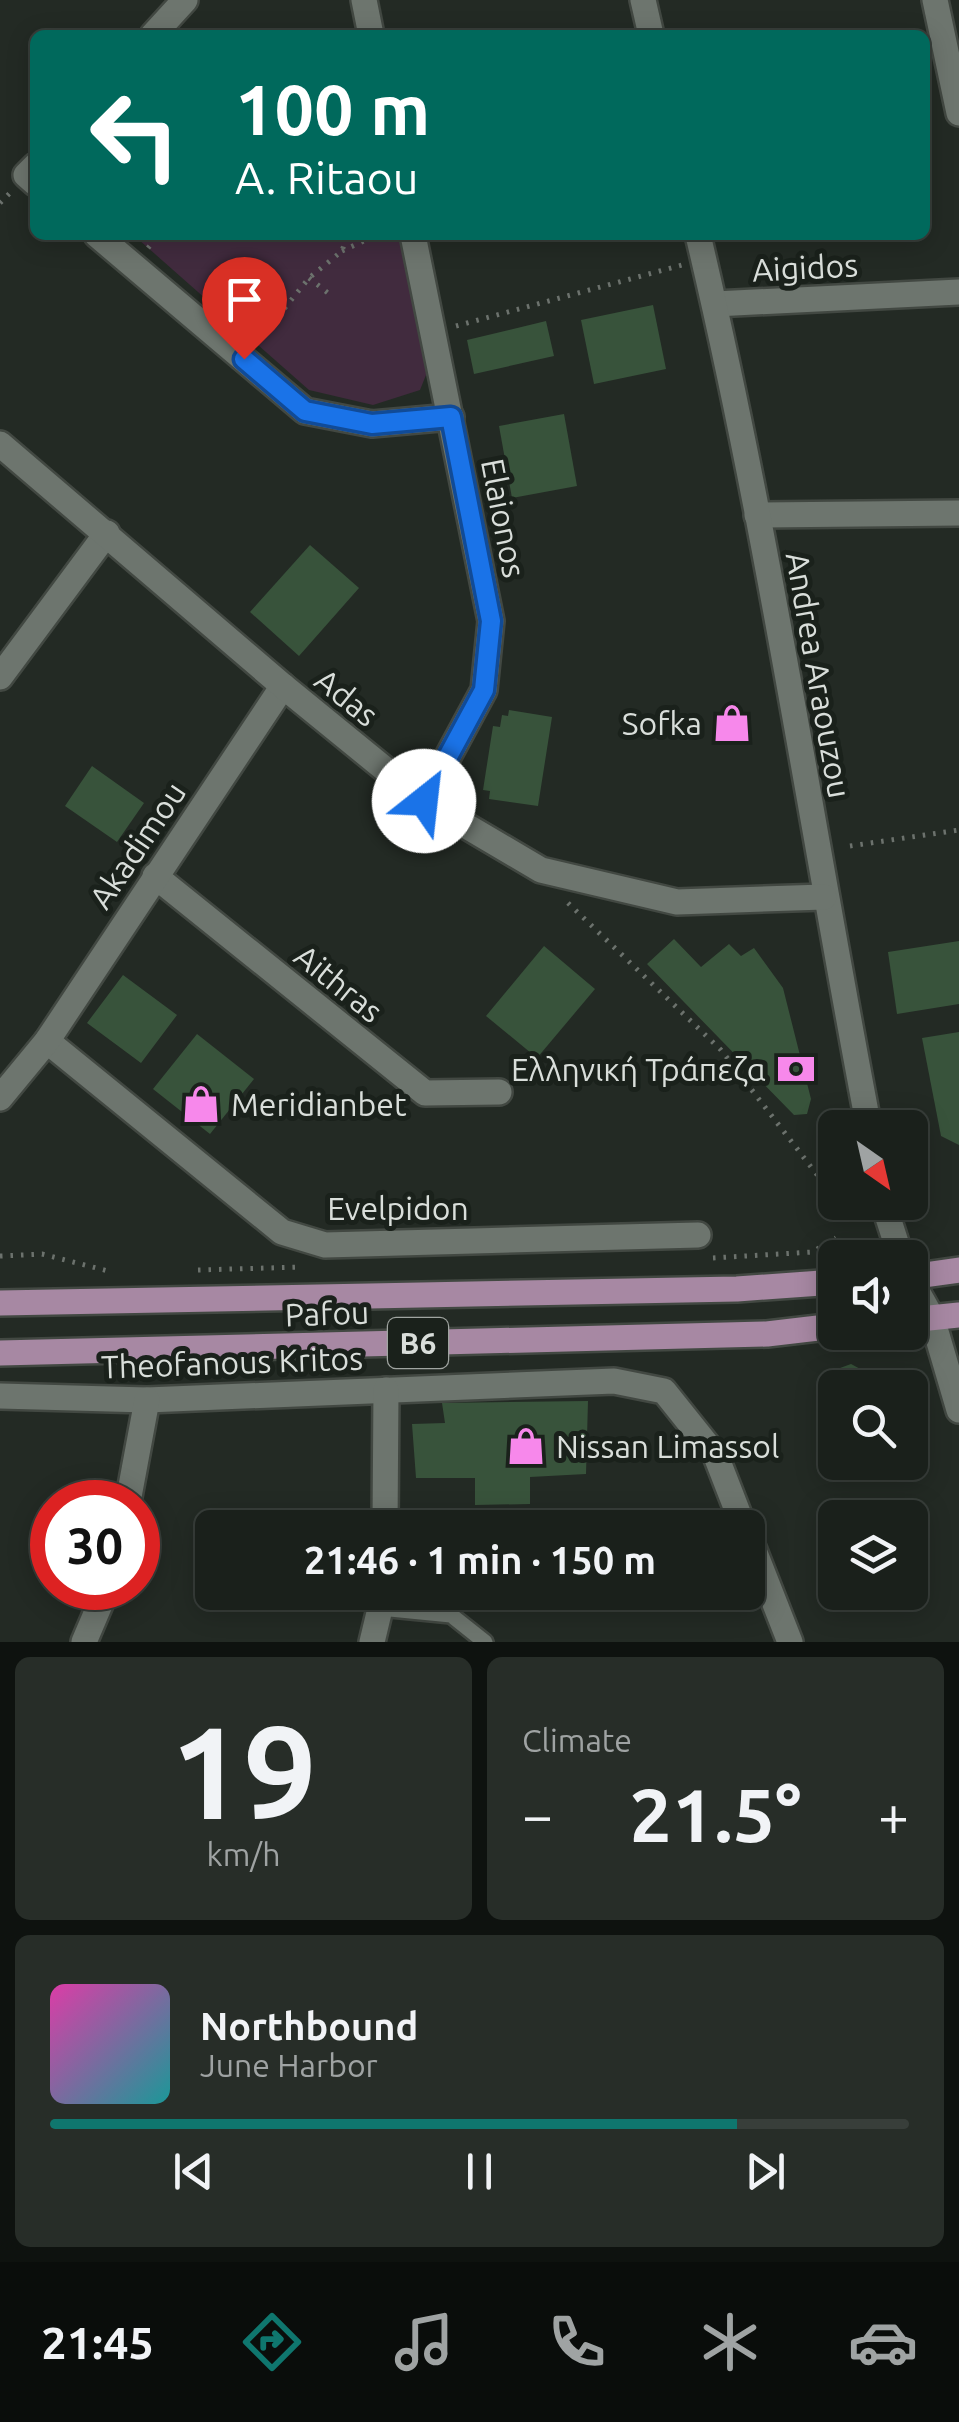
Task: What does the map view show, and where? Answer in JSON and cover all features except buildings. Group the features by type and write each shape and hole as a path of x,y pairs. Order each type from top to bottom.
{"main road":[{"path":"928,1275 959,1270"},
{"name":"Pafou","path":"0,1304 737,1290 818,1283"},
{"path":"928,1318 959,1315"},
{"name":"Pafou","path":"0,1352 767,1334 818,1328"}],"street":[{"path":"158,30 185,0"},
{"path":"364,0 370,30"},
{"path":"643,0 651,30"},
{"path":"944,9 959,113"},
{"path":"103,240 305,411 372,424 451,417"},
{"name":"Elaionos","path":"414,240 491,621 484,690 424,801"},
{"name":"Andrea Araouzou","path":"701,247 758,515 865,1110"},
{"name":"Aigidos","path":"715,304 959,292"},
{"name":"Adas","path":"0,444 424,801 541,870 677,902 824,897"},
{"path":"758,515 959,513"},
{"path":"0,677 107,533"},
{"name":"Akadimou","path":"0,1098 47,1040 283,686"},
{"name":"Aithras","path":"155,876 425,1093 500,1092"},
{"name":"Evelpidon","path":"47,1040 282,1232 324,1245 698,1235"},
{"path":"928,1336 959,1410"},
{"name":"Theofanous Kritos","path":"0,1396 147,1400 614,1380 664,1391 716,1456 737,1510"},
{"path":"385,1510 386,1390"},
{"path":"132,1480 147,1400"},
{"path":"765,1578 790,1642"},
{"path":"84,1642 98,1610"},
{"path":"372,1642 380,1610"}],"lane":[{"path":"428,1610 451,1615 485,1642"}],"path":[{"path":"342,251 345,240"},
{"path":"244,359 309,278 342,251 366,240"},
{"path":"435,332 701,247"},
{"path":"309,278 333,296"},
{"path":"850,846 959,830"},
{"path":"541,870 580,918 721,1050 818,1175"}],"shaded area":[{"path":"139,240 406,240 432,360 420,390 373,405 309,390"}],"place":[{"name":"Sofka","path":"732,723"},
{"name":"Ελληνική Τράπεζα","path":"796,1069"},
{"name":"Meridianbet","path":"201,1104"},
{"name":"Nissan Limassol","path":"526,1446"}],"route":[{"path":"244,359 305,411 372,424 451,417 491,621 484,690 424,801"}]}
